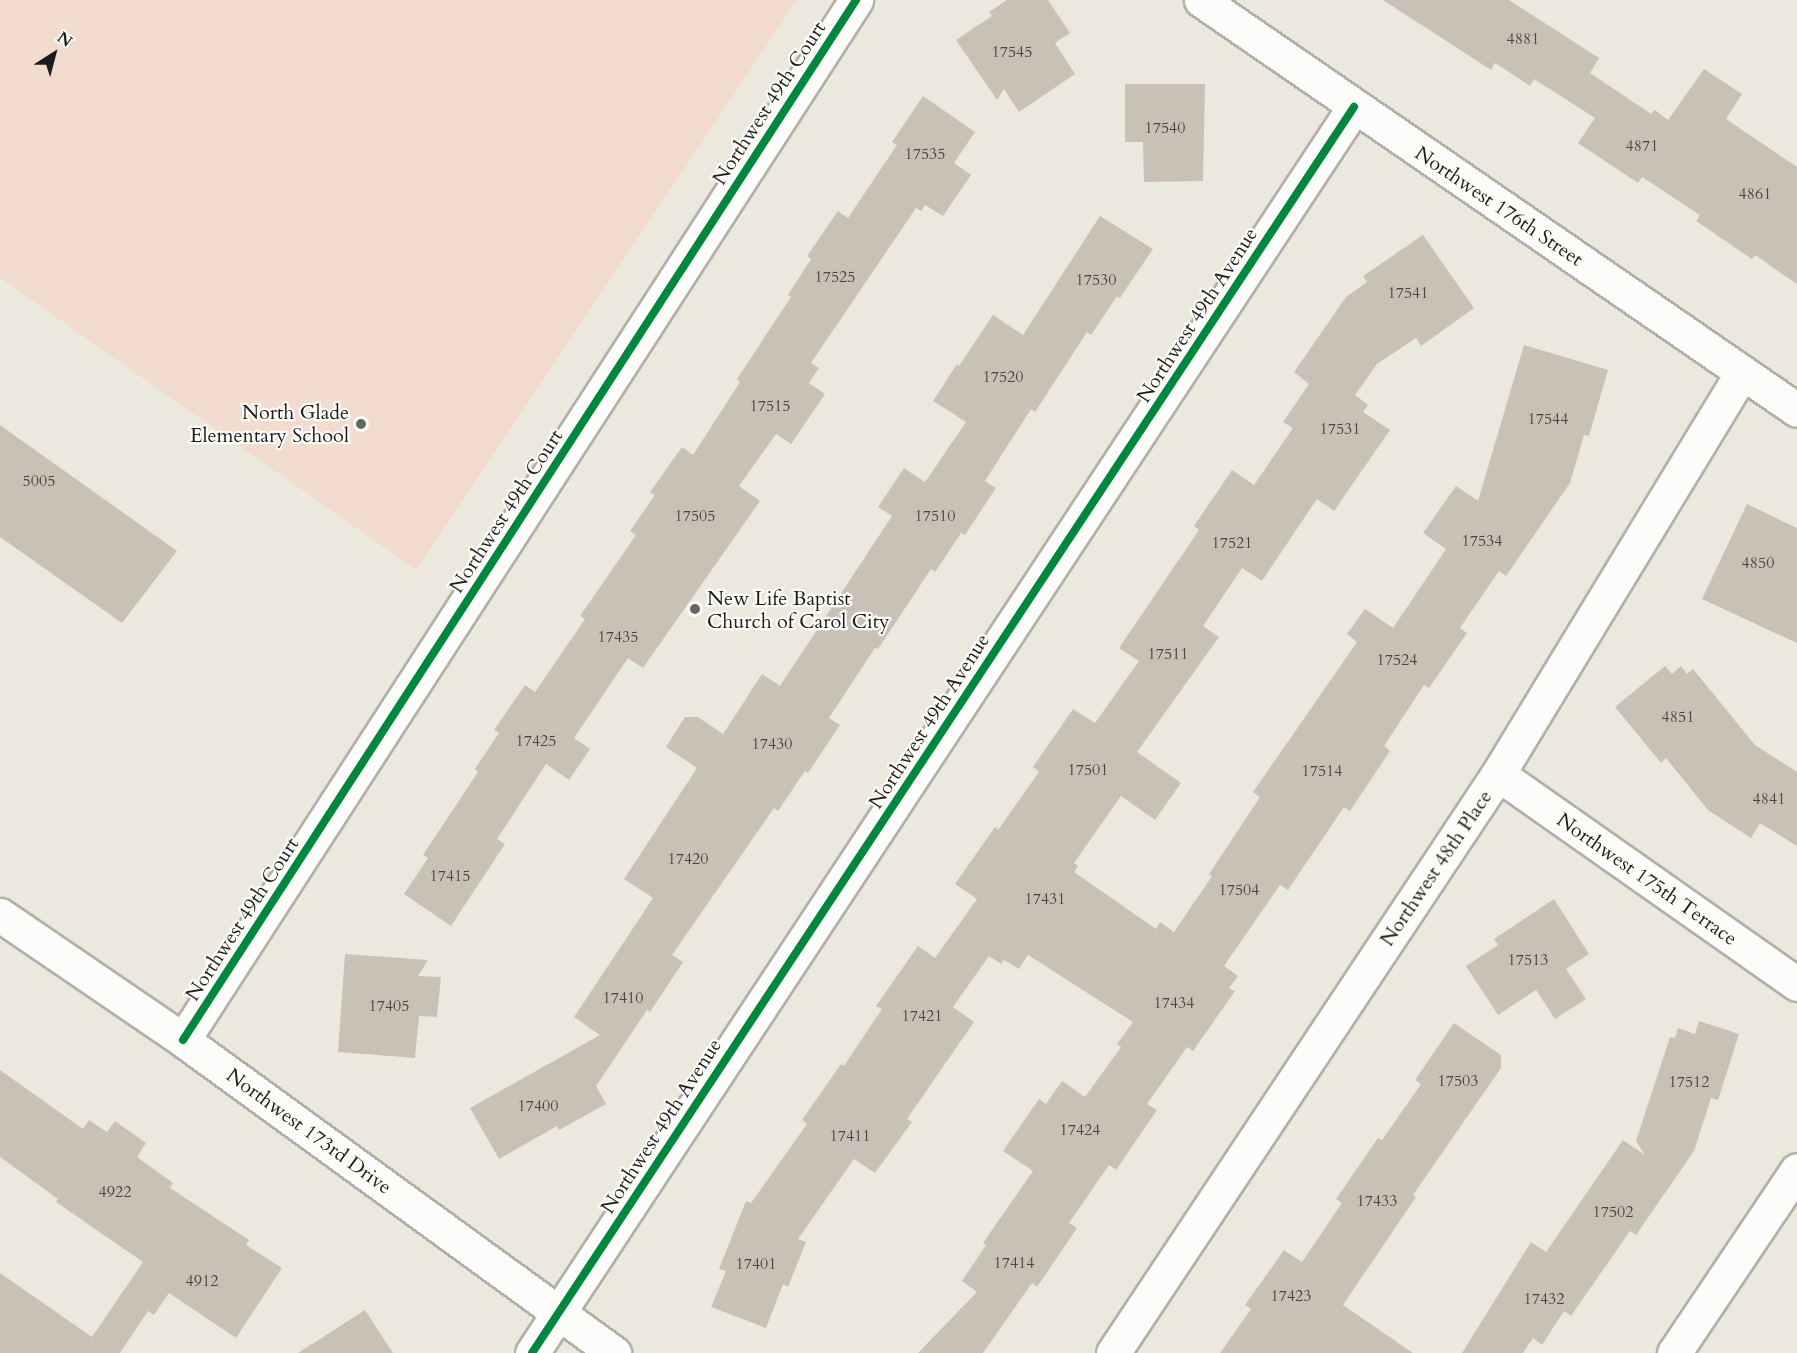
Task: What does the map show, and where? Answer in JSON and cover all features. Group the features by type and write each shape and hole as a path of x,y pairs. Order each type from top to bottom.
{"street":[{"name":"Northwest 49th Court","path":"183,1040 855,0"},
{"name":"Northwest 176th Street","path":"1202,0 1354,107 1797,410"},
{"name":"Northwest 49th Avenue","path":"532,1353 1354,107"},
{"name":"Northwest 48th Place","path":"1113,1353 1497,774 1742,372"},
{"name":"Northwest 175th Terrace","path":"1497,774 1797,984"},
{"name":"Northwest 173rd Drive","path":"0,915 183,1040 614,1353"},
{"path":"1674,1353 1797,1170"}],"shaded area":[{"name":"North Glade Elementary School","path":"0,0 797,0 416,570 0,278"}],"building":[{"path":"1007,0 1048,0 1070,33 1055,43 1075,74 1019,112 1004,89 997,100 956,40 992,16 989,12"},
{"path":"1383,0 1509,0 1599,58 1590,73 1651,114 1655,110 1668,120 1704,69 1742,94 1726,119 1797,167 1797,284 1755,255 1752,259 1696,221 1700,215 1642,177 1638,183 1578,143 1595,118 1534,79 1530,86 1495,63 1491,70"},
{"path":"1125,84 1205,84 1203,181 1144,182 1143,142 1125,142"},
{"path":"923,96 975,132 954,163 971,175 943,216 925,205 921,211 916,208 811,363 819,368 809,383 825,394 791,444 776,434 739,486 760,501 643,668 628,658 574,738 590,749 569,780 546,764 497,839 505,844 451,926 404,894 428,858 423,855 478,772 475,769 499,733 494,730 525,685 535,692 585,619 580,616 636,535 630,531 655,495 650,492 682,447 693,455 740,382 737,379 791,297 788,295 811,259 807,256 838,211 848,218 897,145 892,142"},
{"path":"1100,216 1153,249 1120,298 1117,296 1091,335 1087,332 1035,412 1031,409 985,481 996,488 965,535 961,533 935,572 931,569 878,649 875,648 829,718 840,725 808,773 805,771 778,811 774,808 672,955 683,962 650,1012 647,1010 596,1086 606,1104 559,1130 557,1126 499,1159 470,1108 600,1035 574,1017 653,898 624,879 697,768 666,747 685,717 698,717 723,734 762,674 780,686 892,516 878,507 904,468 925,482 966,422 933,401 957,364 959,366 993,315 1023,335"},
{"path":"1423,235 1474,308 1421,346 1416,338 1377,364 1355,395 1368,405 1363,412 1390,430 1334,511 1317,499 1262,581 1242,568 1203,626 1219,637 1137,752 1181,783 1155,820 1121,796 1074,863 1078,866 1074,872 1156,929 1160,922 1174,932 1212,876 1209,874 1260,797 1253,792 1357,642 1347,634 1365,609 1393,628 1446,549 1423,533 1456,486 1478,501 1524,345 1608,370 1589,436 1584,435 1570,483 1506,576 1499,571 1460,628 1467,633 1429,688 1424,685 1384,746 1390,751 1350,811 1344,807 1288,890 1280,885 1224,966 1238,976 1229,988 1235,991 1193,1051 1187,1047 1147,1104 1157,1110 1116,1170 1109,1165 1069,1223 1077,1228 1037,1287 1032,1283 983,1353 918,1353 977,1292 962,1281 986,1245 983,1243 1033,1171 1003,1151 1039,1099 1046,1104 1062,1081 1085,1097 1121,1047 1117,1044 1133,1022 1028,955 1019,969 1004,960 1001,964 989,956 953,1007 974,1022 907,1119 912,1122 875,1173 854,1159 798,1239 806,1242 788,1287 783,1284 766,1328 711,1307 726,1271 719,1269 746,1201 751,1203 807,1124 802,1120 841,1064 844,1066 882,1009 876,1006 918,946 935,958 977,899 955,884 995,827 998,830 1039,772 1033,767 1073,709 1095,723 1139,661 1119,648 1199,530 1194,526 1232,470 1254,485 1293,428 1283,422 1309,384 1294,372 1346,297 1367,282 1363,276"},
{"path":"0,425 177,551 122,623 0,537"},
{"path":"1747,504 1797,528 1797,643 1702,599"},
{"path":"1665,666 1672,674 1681,666 1687,674 1693,669 1755,745 1797,772 1797,846 1760,823 1751,838 1708,810 1666,758 1661,763 1615,707"},
{"path":"1554,899 1589,954 1566,969 1586,999 1555,1019 1536,990 1498,1015 1466,966 1498,945 1494,939"},
{"path":"345,954 428,960 418,976 441,977 437,1017 419,1016 415,1058 338,1052"},
{"path":"1699,1021 1739,1034 1718,1100 1711,1098 1694,1151 1636,1235 1630,1231 1571,1316 1564,1311 1542,1345 1533,1338 1523,1353 1462,1353 1531,1242 1546,1252 1623,1140 1645,1155 1636,1141 1670,1037 1675,1038 1678,1028 1695,1034"},
{"path":"1454,1023 1501,1055 1501,1068 1413,1195 1416,1197 1343,1305 1413,1353 1220,1353 1251,1309 1245,1305 1284,1250 1302,1262 1342,1203 1336,1199 1378,1138 1382,1140 1421,1084 1415,1080"},
{"path":"0,1070 83,1129 89,1120 107,1132 115,1121 146,1143 137,1157 173,1183 170,1188 249,1240 246,1245 282,1268 236,1338 169,1293 154,1315 148,1311 120,1353 0,1353 0,1273 92,1337 143,1262 56,1202 58,1199 0,1157"},
{"path":"365,1310 393,1353 298,1353"}],"cycle path":[{"path":"183,1040 856,0"},
{"path":"532,1353 1354,107"}],"place":[{"name":"North Glade Elementary School","path":"361,424"},
{"name":"New Life Baptist Church of Carol City","path":"695,609"}]}
